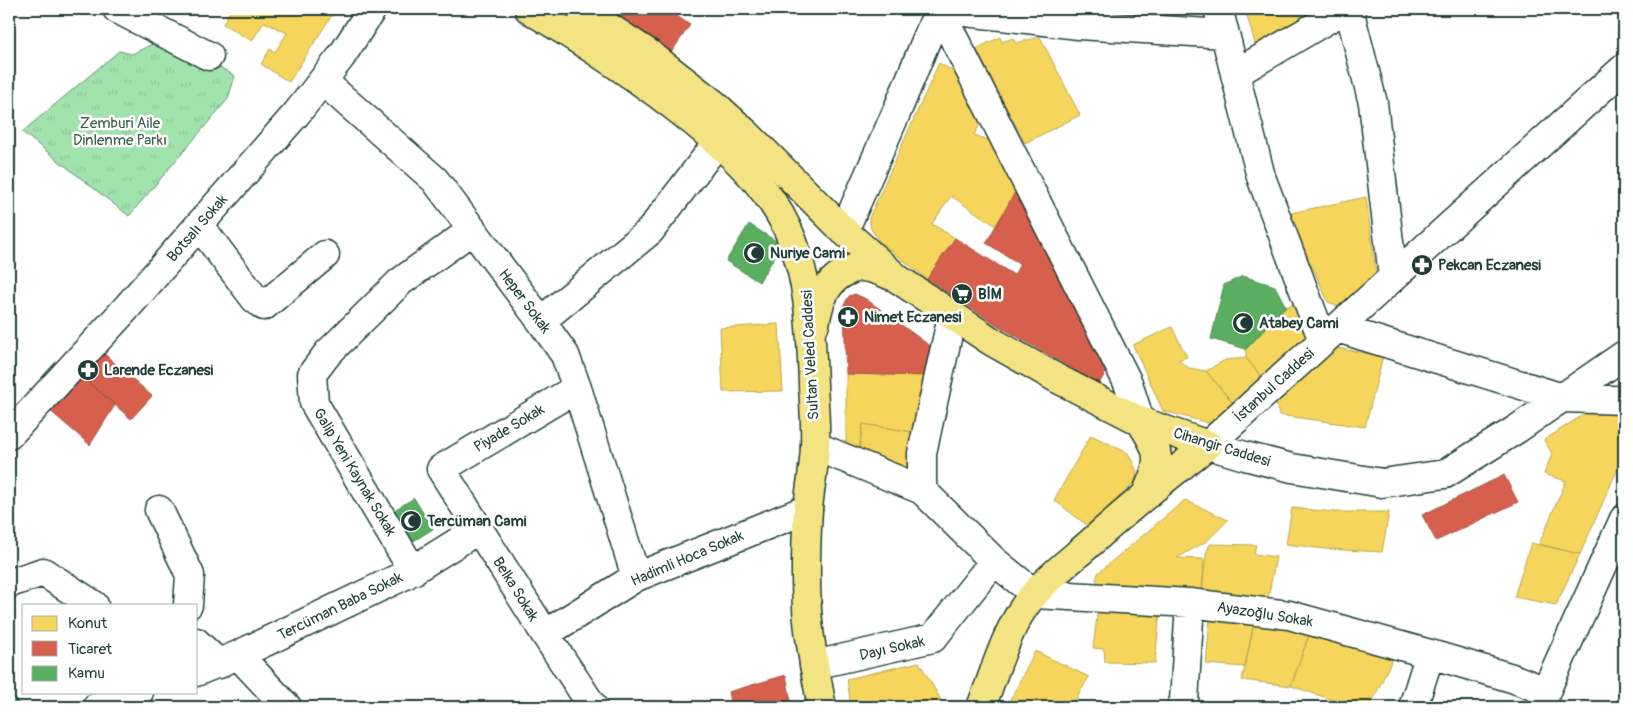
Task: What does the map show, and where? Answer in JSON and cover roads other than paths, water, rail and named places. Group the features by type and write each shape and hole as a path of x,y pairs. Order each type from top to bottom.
{"main road":[{"name":"Sultan Veled Caddesi","path":"529,9 618,64 668,101 718,142 762,188 776,207 788,229 806,284 812,347 815,446 808,509 807,608 814,665 822,707"},
{"path":"581,9 651,56 714,104 748,135 844,231 898,279"},
{"path":"812,347 817,312 823,294 832,280 844,272 859,267 873,268 898,279"},
{"name":"Cihangir Caddesi","path":"898,279 952,316 1023,360 1096,400 1140,421 1208,445"},
{"path":"1140,421 1155,447 1158,462 1155,475 1146,494"},
{"name":"İstanbul Caddesi","path":"981,707 1005,643 1019,615 1035,594 1050,578 1146,494 1208,445"}],"street":[{"path":"117,9 209,56"},
{"name":"Botsalı Sokak","path":"9,435 122,313 323,81 372,9"},
{"path":"844,231 897,111 939,9"},
{"path":"939,9 1079,24 1222,21 1261,177 1330,335 1563,398 1624,400"},
{"path":"939,9 1128,383 1140,421"},
{"path":"1235,74 1345,9"},
{"path":"1349,9 1373,103 1393,277"},
{"name":"İstanbul Caddesi","path":"1208,445 1624,68"},
{"name":"Heper Sokak","path":"323,81 435,180 565,355 636,577"},
{"path":"541,321 650,231 718,142"},
{"path":"199,225 255,299 264,306 325,255"},
{"name":"Galip Yeni Kaynak Sokak","path":"413,570 314,404 312,374 328,353 400,282 472,230"},
{"path":"922,490 922,453 952,316"},
{"name":"Cihangir Caddesi","path":"1208,445 1292,468 1382,483 1445,474 1517,429 1624,355"},
{"name":"Piyade Sokak","path":"441,469 577,388"},
{"path":"815,446 922,490 994,561 1035,594"},
{"name":"Belka Sokak","path":"441,469 593,707"},
{"name":"Hadimli Hoca Sokak","path":"545,634 636,577 808,509"},
{"path":"159,510 190,576 188,604"},
{"path":"1543,699 1624,519"},
{"name":"Tercüman Baba Sokak","path":"218,664 413,570 479,529"},
{"name":"Dayı Sokak","path":"814,665 933,638 994,561"},
{"path":"9,582 43,572 92,604"},
{"name":"Ayazoğlu Sokak","path":"1035,594 1190,603 1289,615 1512,678 1543,699"},
{"path":"1181,707 1184,701 1190,603"},
{"path":"198,644 218,664 287,707"},
{"path":"1413,707 1430,654"},
{"path":"97,707 133,694"}],"place":[{"name":"Nuriye Cami","path":"754,253"},
{"name":"Pekcan Eczanesi","path":"1422,265"},
{"name":"BİM","path":"962,294"},
{"name":"Nimet Eczanesi","path":"848,317"},
{"name":"Atabey Cami","path":"1243,323"},
{"name":"Larende Eczanesi","path":"88,370"},
{"name":"Tercüman Cami","path":"411,521"}],"park label":[{"name":"Zemburi Aile Dinlenme Parkı","path":"120,132"}]}
